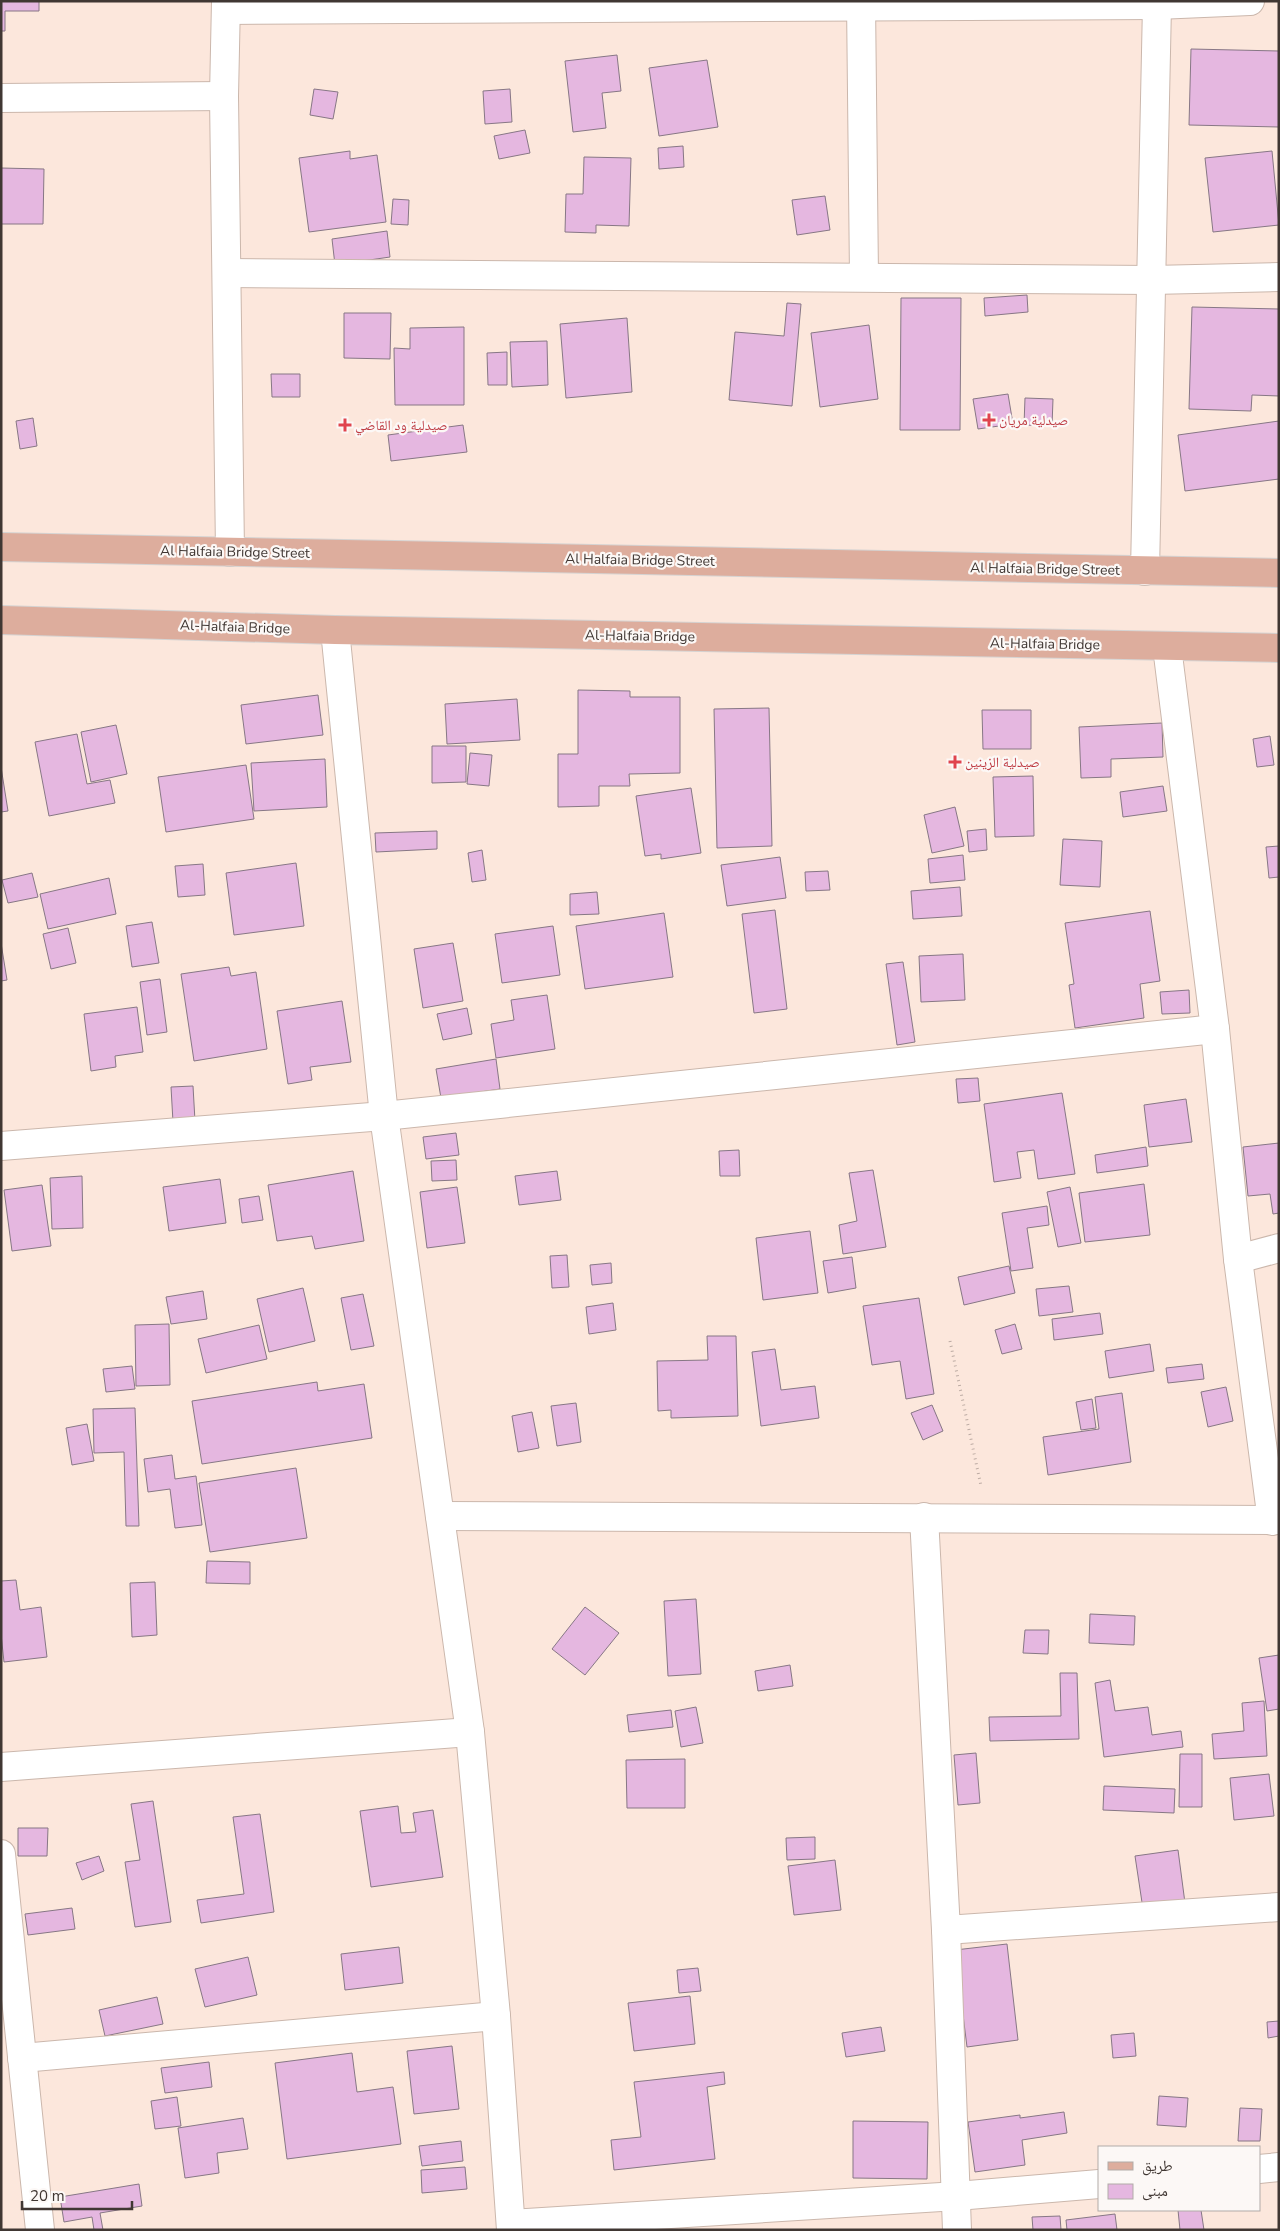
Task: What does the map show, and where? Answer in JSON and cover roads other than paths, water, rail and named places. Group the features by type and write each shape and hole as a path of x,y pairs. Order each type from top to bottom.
{"main road":[{"name":"Al Halfaia Bridge Street","path":"1,547 1279,574"},
{"name":"Al-Halfaia Bridge","path":"1,620 335,630 1279,648"}],"street":[{"path":"230,552 224,96 226,6 1156,5 1250,1"},
{"path":"861,4 864,278"},
{"path":"1145,571 1156,5"},
{"path":"1,98 224,96"},
{"path":"227,273 1152,280 1279,277"},
{"path":"335,630 384,1116 470,1732 496,2016 511,2227 957,2196 1098,2184"},
{"path":"440,1516 1275,1520 1238,1259 1215,1029 1167,647"},
{"path":"1,1146 384,1116 1215,1029"},
{"path":"1238,1259 1279,1248"},
{"path":"924,1517 946,1930 957,2230"},
{"path":"1,1767 470,1732"},
{"path":"1,1854 40,2230"},
{"path":"946,1930 1279,1907"},
{"path":"22,2058 496,2016"},
{"path":"1260,2169 1279,2167"}],"place":[{"name":"صيدلية مريان","path":"989,420"},
{"name":"صيدلية ود القاضي","path":"345,425"},
{"name":"صيدلية الزينين","path":"955,762"}]}
